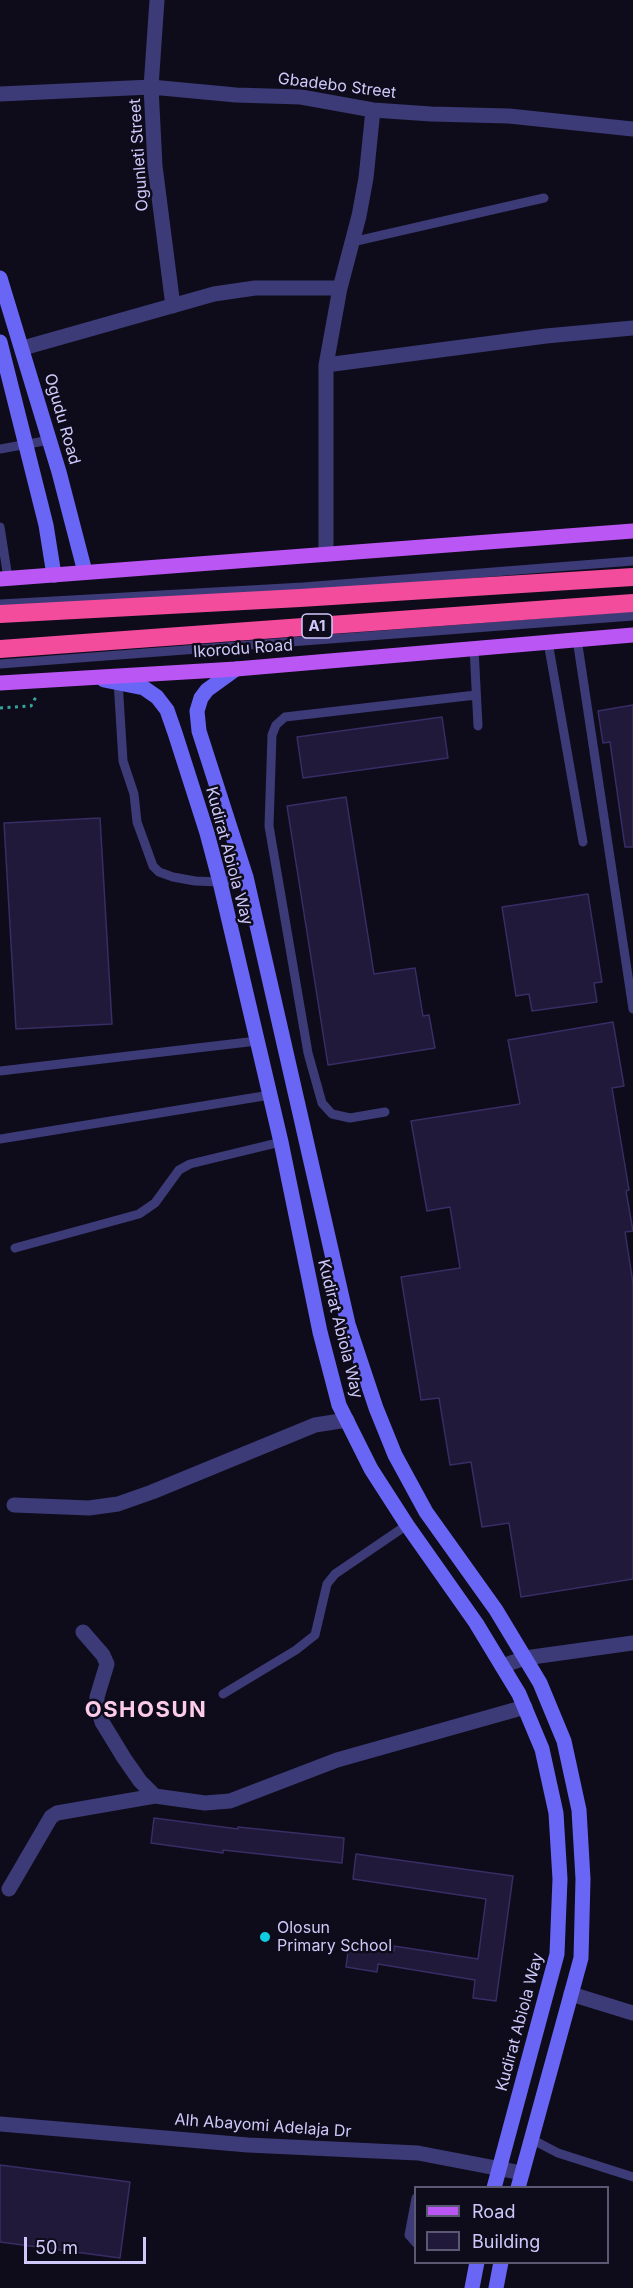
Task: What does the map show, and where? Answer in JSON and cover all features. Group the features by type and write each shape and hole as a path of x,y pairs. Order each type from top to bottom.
{"highway":[{"name":"A1","path":"0,614 633,577"},
{"name":"Ikorodu Road","path":"0,649 633,603"}],"main road":[{"name":"Ogudu Road","path":"0,278 50,440 85,573"},
{"path":"0,342 4,374 27,444 46,525 54,575"},
{"path":"4,578 633,531"},
{"name":"Ikorodu Road","path":"0,683 236,669 633,635"},
{"name":"Kudirat Abiola Way","path":"236,669 207,690 201,698 197,711 199,730 210,771 246,877 348,1324 375,1408 395,1455 426,1512 496,1610 540,1683 564,1741 579,1810 583,1880 581,1958 520,2180"},
{"name":"Kudirat Abiola Way","path":"78,678 118,681 144,688 158,697 166,710 207,833 220,882 270,1095 320,1332 339,1405 371,1469 407,1525 477,1623 525,1707 542,1749 556,1813 560,1880 557,1954 494,2186"},
{"path":"472,2288 477,2264"},
{"path":"496,2288 501,2264"}],"street":[{"name":"Ogunleti Street","path":"157,0 152,87 155,166 173,306"},
{"name":"Gbadebo Street","path":"0,94 152,87 236,95 301,97 373,110 509,116 633,129"},
{"path":"326,554 326,365 340,288 366,178 373,110"},
{"path":"23,348 214,294 255,288 340,288"},
{"path":"326,365 633,327"},
{"path":"14,1505 89,1508 118,1504 315,1425 347,1420"},
{"path":"83,1632 107,1664 97,1697 102,1722 130,1766 155,1796"},
{"path":"502,1666 525,1658 633,1642"},
{"path":"9,1889 51,1817 57,1813 155,1796 205,1803 230,1801 337,1760 525,1707"},
{"path":"570,1994 633,2013"},
{"name":"Alh Abayomi Adelaja Dr","path":"0,2124 248,2145 418,2153 499,2168 520,2180"}],"lane":[{"path":"352,242 544,198"},
{"path":"0,449 50,440"},
{"path":"0,527 4,578"},
{"path":"0,604 303,587 633,561"},
{"path":"0,664 633,616"},
{"path":"578,639 633,1009"},
{"path":"548,642 583,842"},
{"path":"474,648 478,726"},
{"path":"118,681 123,761 134,794 137,822 153,866 159,872 173,877 220,882 246,877"},
{"path":"385,1112 350,1118 332,1114 322,1103 308,1053 269,826 272,735 276,725 285,717 476,696"},
{"path":"0,1071 257,1041"},
{"path":"0,1138 270,1095"},
{"path":"15,1248 139,1214 155,1203 179,1170 190,1164 280,1142"},
{"path":"223,1695 296,1650 315,1635 327,1584 335,1574 407,1525"},
{"path":"531,2139 558,2153 633,2177"},
{"path":"414,2209 409,2235 414,2241"}],"path":[{"path":"0,708 31,706"}],"building":[{"path":"633,705 633,847 625,847 610,742 603,743 598,711"},
{"path":"442,717 448,758 303,778 297,737"},
{"path":"346,797 374,974 415,968 423,1016 429,1015 435,1048 328,1065 287,806"},
{"path":"100,818 112,1024 16,1029 4,823"},
{"path":"588,894 602,982 594,983 597,1002 532,1011 529,994 516,996 502,907"},
{"path":"613,1022 624,1086 612,1088 629,1190 626,1191 633,1231 625,1232 633,1283 633,1579 521,1597 509,1523 482,1527 471,1462 450,1465 439,1398 421,1400 401,1277 460,1268 450,1207 427,1211 411,1121 520,1104 508,1040"},
{"path":"154,1818 238,1829 238,1827 344,1838 342,1863 223,1850 223,1853 151,1843"},
{"path":"356,1854 513,1876 496,2001 473,1998 475,1980 378,1964 377,1972 346,1967 349,1944 394,1951 394,1946 478,1959 486,1899 353,1879"},
{"path":"0,2165 130,2182 120,2258 0,2242"}],"place":[{"name":"Olosun Primary School","path":"265,1937"}],"district":[{"name":"OSHOSUN","path":"146,1710"}]}
